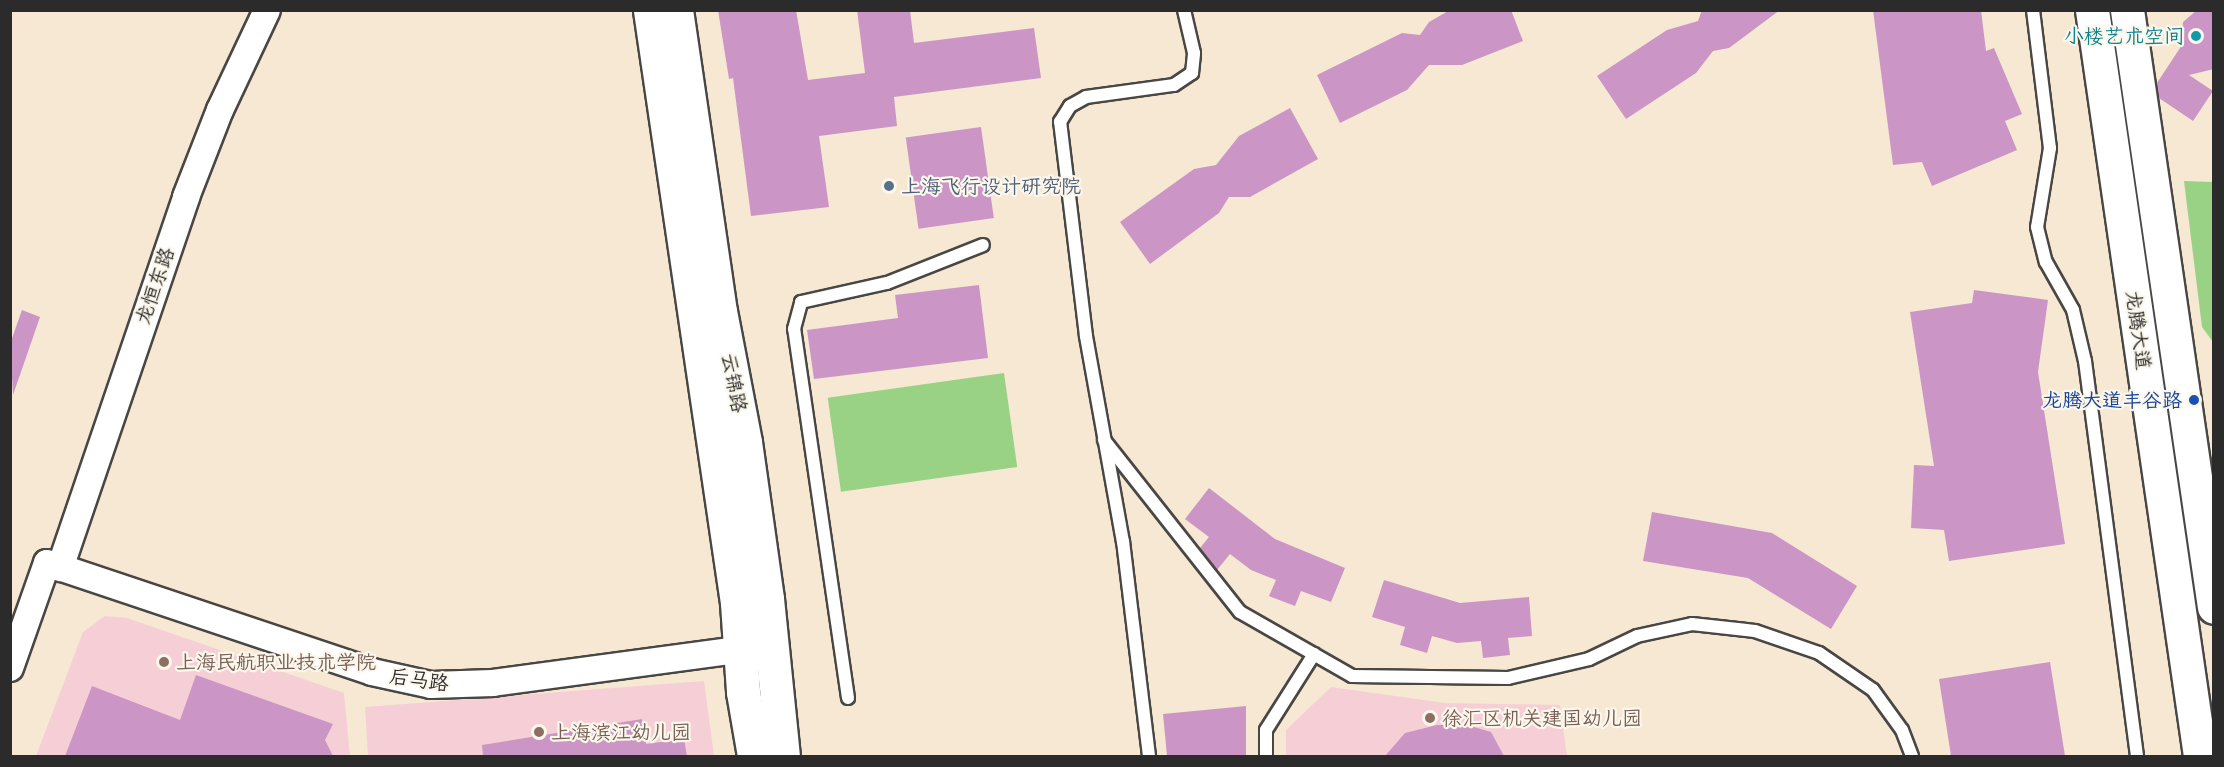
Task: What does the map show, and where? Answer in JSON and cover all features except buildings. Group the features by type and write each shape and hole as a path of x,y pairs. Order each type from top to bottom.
{"main road":[{"name":"云锦路","path":"650,10 737,603 756,648 783,756"},
{"name":"云锦路","path":"676,10 720,312 745,442 756,648 754,756"},
{"name":"龙腾大道","path":"2091,10 2200,756"},
{"name":"龙腾大道","path":"2127,10 2214,607"}],"street":[{"name":"龙恒东路","path":"10,668 18,626 54,566 186,197 220,110 267,10"},
{"name":"后马路","path":"54,566 372,672 431,685 493,683 756,648"}],"lane":[{"path":"1149,756 1123,542 1086,336 1060,122 1070,106 1086,97 1174,85 1192,74 1194,52 1184,10"},
{"path":"2033,10 2050,148 2037,228 2046,262 2073,310 2085,361 2137,756"},
{"path":"848,698 794,329 801,302 887,282 983,245"},
{"path":"1104,440 1240,612 1352,676 1508,678 1589,659 1636,636 1692,624 1755,631 1820,653 1873,690 1902,730 1912,756"},
{"path":"1266,756 1266,730 1314,654"}],"shaded area":[{"name":"上海民航职业技术学院","path":"105,616 127,618 344,693 350,756 36,756 83,632"},
{"name":"上海滨江幼儿园","path":"704,681 714,756 368,756 365,707"},
{"name":"徐汇区机关建国幼儿园","path":"1331,687 1445,703 1560,705 1567,756 1286,756 1286,730"}],"green space":[{"path":"2184,181 2213,182 2213,342 2202,327"},
{"path":"1004,373 1017,467 841,492 828,398"}],"place":[{"name":"小楼艺术空间","path":"2196,36"},
{"name":"上海飞行设计研究院","path":"889,186"},
{"name":"龙腾大道丰谷路","path":"2194,400"},
{"name":"上海民航职业技术学院","path":"164,662"},
{"name":"徐汇区机关建国幼儿园","path":"1430,718"},
{"name":"上海滨江幼儿园","path":"539,732"}]}
